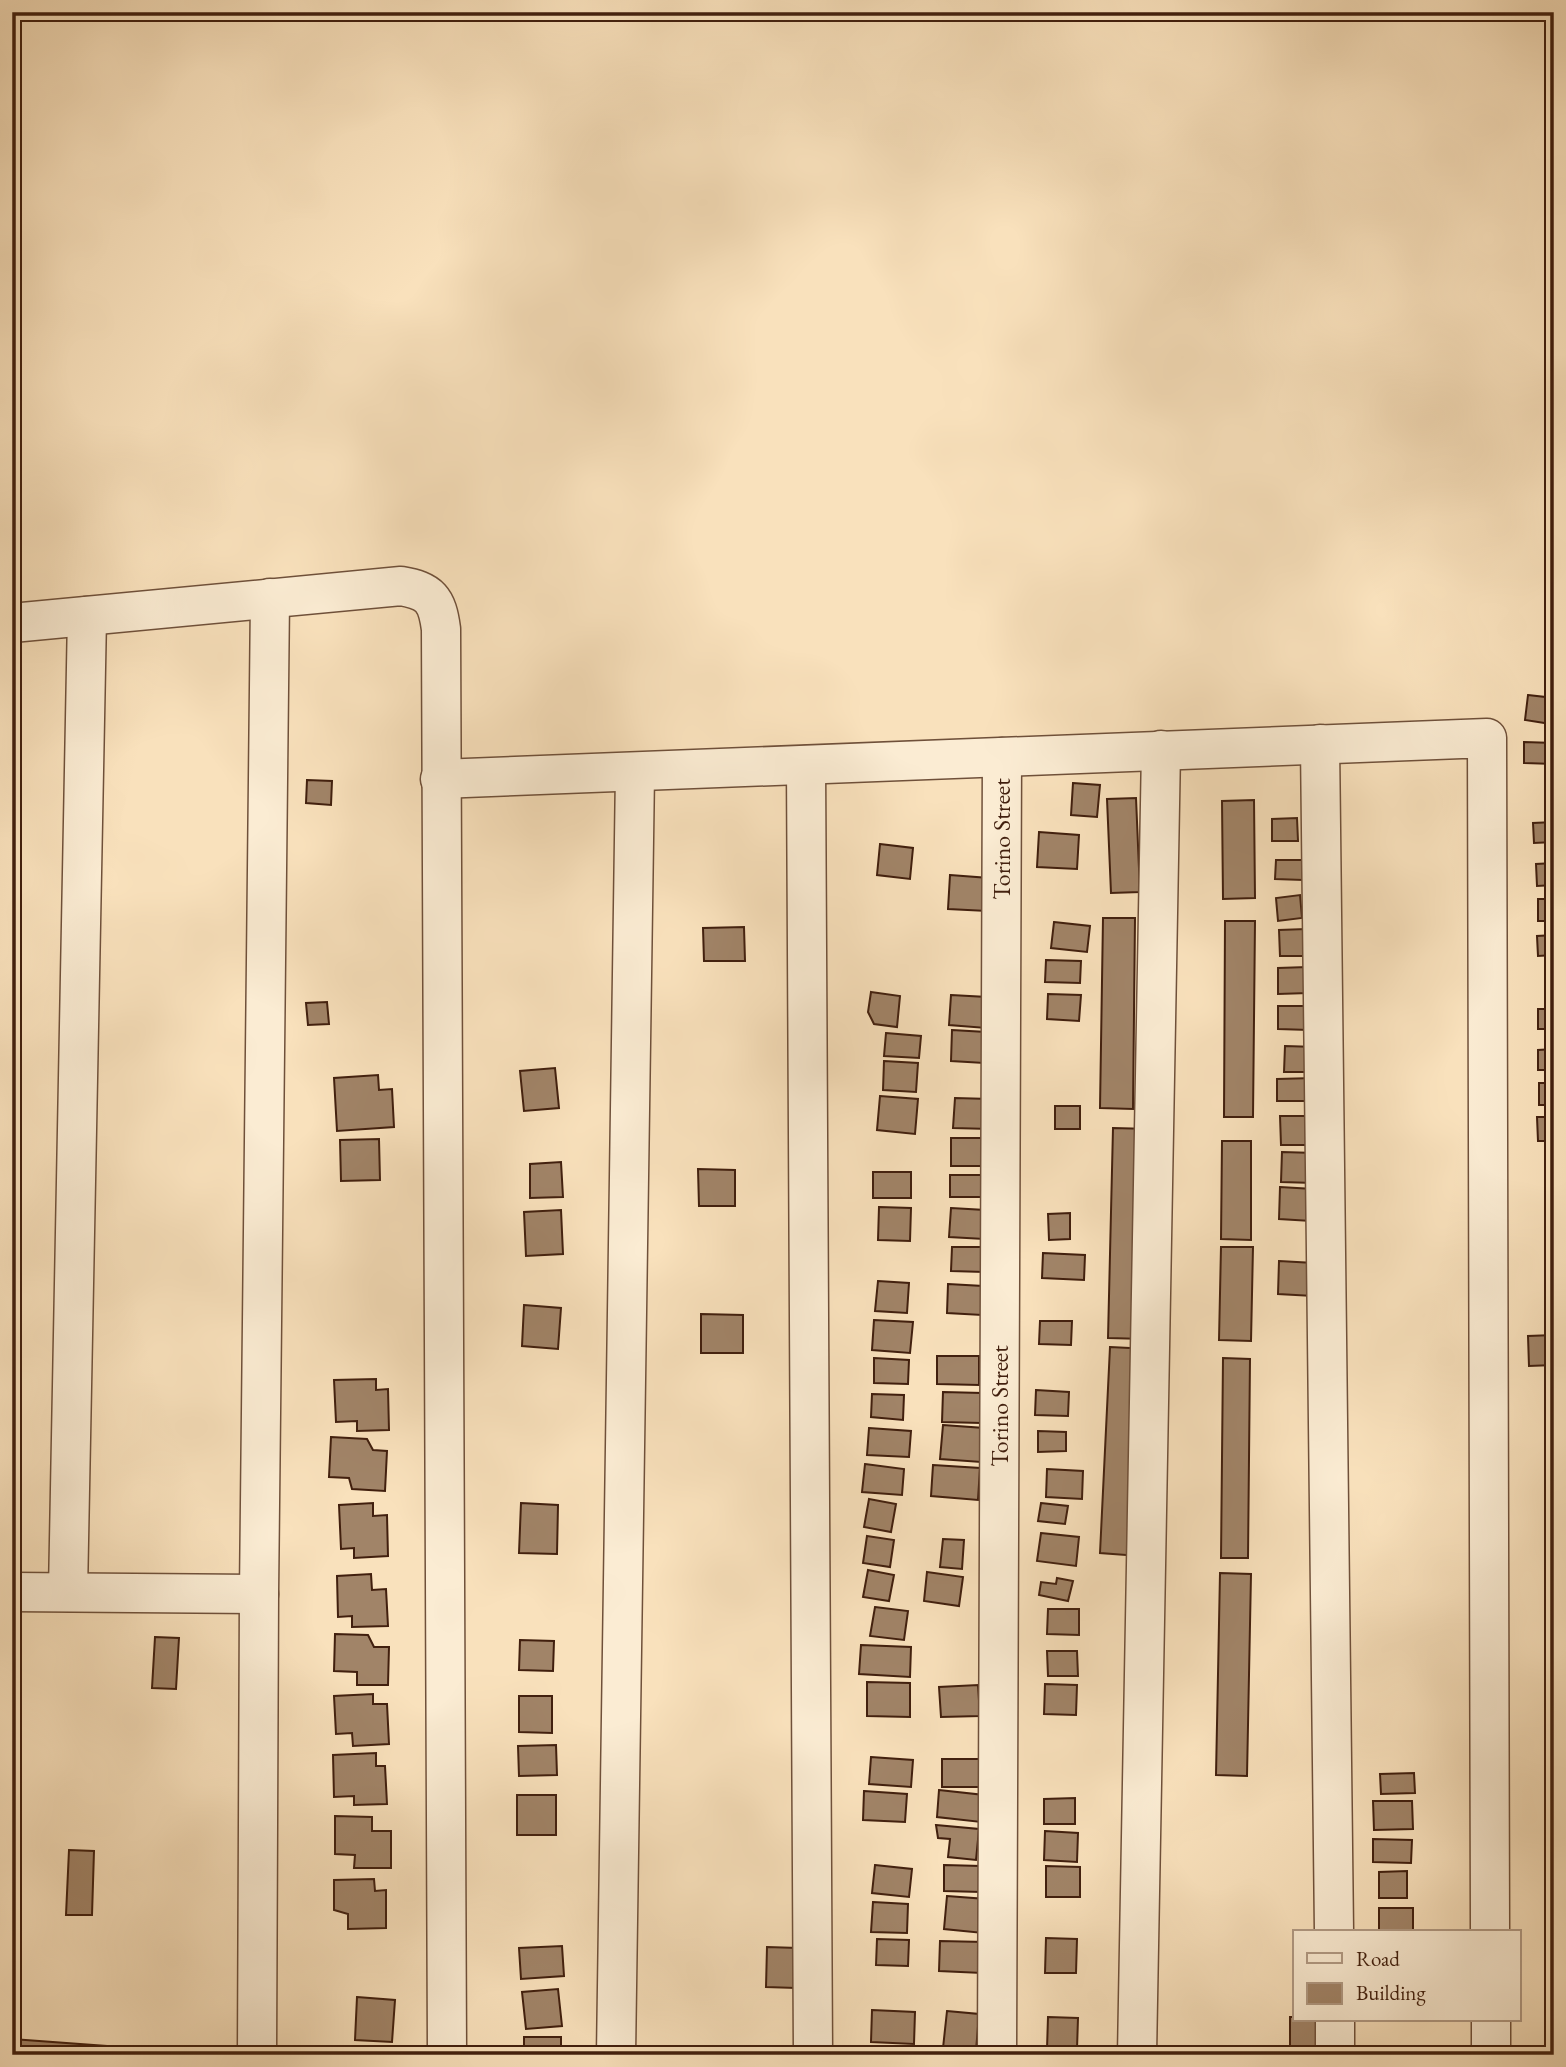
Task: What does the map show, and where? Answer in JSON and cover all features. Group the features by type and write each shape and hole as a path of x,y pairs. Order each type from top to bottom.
{"street":[{"path":"12,623 401,586 417,589 430,597 439,611 447,2055"},
{"path":"257,2055 259,1594 270,598"},
{"path":"68,1592 88,616"},
{"path":"440,779 1487,738 1490,1930"},
{"path":"1320,744 1334,1930"},
{"path":"1137,2055 1161,750"},
{"name":"Torino Street","path":"997,2055 1002,757"},
{"path":"806,765 813,2055"},
{"path":"616,2055 635,772"},
{"path":"12,1592 259,1594"},
{"path":"1335,2022 1335,2055"},
{"path":"1491,2022 1491,2055"}],"building":[{"path":"1528,695 1554,698 1551,724 1525,720"},
{"path":"1524,742 1554,743 1554,764 1524,763"},
{"path":"307,780 332,781 331,805 306,803"},
{"path":"1073,783 1100,785 1097,817 1071,815"},
{"path":"1136,798 1140,892 1111,893 1107,799"},
{"path":"1254,800 1255,898 1223,899 1222,801"},
{"path":"1297,818 1298,841 1272,841 1272,819"},
{"path":"1554,822 1554,842 1534,843 1533,823"},
{"path":"1039,832 1079,835 1077,869 1037,867"},
{"path":"880,844 913,848 910,879 877,875"},
{"path":"1276,860 1303,860 1303,880 1275,879"},
{"path":"1554,863 1554,885 1537,886 1536,864"},
{"path":"950,875 989,878 987,911 948,909"},
{"path":"1300,895 1302,918 1278,921 1276,898"},
{"path":"1538,899 1554,899 1554,921 1538,921"},
{"path":"1103,918 1135,918 1133,1109 1100,1108"},
{"path":"1225,921 1255,921 1253,1117 1224,1117"},
{"path":"1054,922 1090,926 1087,952 1051,948"},
{"path":"744,927 745,961 704,961 703,928"},
{"path":"1306,929 1307,956 1280,956 1279,930"},
{"path":"1554,935 1554,955 1538,956 1537,936"},
{"path":"1046,960 1081,961 1080,983 1045,982"},
{"path":"1307,967 1308,993 1278,994 1278,968"},
{"path":"871,992 900,996 897,1027 874,1024 868,1012"},
{"path":"1048,994 1081,995 1079,1021 1047,1019"},
{"path":"951,995 987,997 986,1028 949,1025"},
{"path":"327,1002 329,1024 308,1025 306,1003"},
{"path":"1278,1006 1309,1006 1309,1030 1278,1029"},
{"path":"1538,1009 1554,1009 1554,1029 1538,1029"},
{"path":"952,1030 986,1032 984,1063 951,1061"},
{"path":"886,1033 921,1036 919,1058 884,1056"},
{"path":"1285,1046 1316,1047 1316,1072 1284,1072"},
{"path":"1554,1049 1554,1070 1538,1070 1538,1050"},
{"path":"884,1061 918,1063 916,1092 883,1090"},
{"path":"555,1068 559,1108 524,1111 520,1071"},
{"path":"378,1075 379,1090 392,1089 394,1127 337,1131 334,1078"},
{"path":"1314,1078 1314,1101 1277,1101 1277,1079"},
{"path":"1539,1083 1554,1083 1554,1105 1539,1105"},
{"path":"880,1096 918,1099 915,1134 877,1130"},
{"path":"955,1098 990,1099 990,1129 953,1128"},
{"path":"1055,1106 1080,1106 1080,1129 1055,1129"},
{"path":"1280,1116 1319,1116 1319,1145 1281,1145"},
{"path":"1537,1117 1554,1117 1554,1141 1538,1141"},
{"path":"1113,1128 1150,1129 1145,1339 1108,1338"},
{"path":"951,1138 990,1138 991,1166 951,1166"},
{"path":"379,1139 380,1180 341,1181 340,1140"},
{"path":"1222,1141 1251,1141 1251,1240 1221,1239"},
{"path":"1282,1152 1315,1153 1314,1183 1281,1182"},
{"path":"561,1162 563,1197 530,1198 530,1164"},
{"path":"698,1169 735,1170 735,1206 699,1206"},
{"path":"873,1172 911,1172 911,1198 873,1198"},
{"path":"950,1175 984,1175 984,1197 950,1197"},
{"path":"1280,1187 1313,1189 1311,1221 1279,1219"},
{"path":"879,1207 911,1208 910,1241 878,1240"},
{"path":"951,1208 985,1210 984,1239 949,1237"},
{"path":"561,1210 563,1254 526,1256 524,1212"},
{"path":"1070,1213 1070,1239 1049,1240 1048,1214"},
{"path":"952,1247 984,1247 984,1272 951,1271"},
{"path":"1221,1247 1253,1247 1251,1341 1219,1340"},
{"path":"1043,1253 1085,1255 1084,1280 1042,1278"},
{"path":"1279,1261 1314,1263 1313,1296 1278,1294"},
{"path":"878,1281 909,1283 907,1313 875,1311"},
{"path":"948,1284 983,1286 982,1315 947,1313"},
{"path":"524,1305 561,1308 558,1349 522,1346"},
{"path":"701,1314 743,1315 743,1353 701,1353"},
{"path":"874,1320 913,1322 910,1353 872,1350"},
{"path":"1040,1321 1072,1321 1071,1345 1039,1344"},
{"path":"1554,1335 1554,1365 1529,1366 1528,1336"},
{"path":"1110,1347 1149,1349 1139,1556 1100,1553"},
{"path":"937,1356 979,1356 979,1385 937,1384"},
{"path":"874,1358 909,1360 908,1384 874,1383"},
{"path":"1223,1358 1250,1359 1248,1558 1221,1558"},
{"path":"376,1379 376,1390 388,1389 389,1430 357,1431 357,1421 336,1422 334,1380"},
{"path":"1036,1390 1069,1392 1068,1416 1035,1415"},
{"path":"943,1392 982,1393 981,1423 942,1422"},
{"path":"872,1394 904,1395 903,1420 871,1417"},
{"path":"943,1425 984,1428 981,1462 940,1459"},
{"path":"869,1428 911,1431 909,1457 867,1455"},
{"path":"1038,1431 1066,1432 1066,1451 1038,1452"},
{"path":"331,1437 367,1439 373,1450 387,1451 385,1491 352,1489 349,1478 329,1477"},
{"path":"865,1464 904,1469 902,1495 862,1492"},
{"path":"933,1465 980,1468 978,1500 931,1496"},
{"path":"1047,1469 1083,1471 1082,1499 1046,1497"},
{"path":"869,1499 896,1504 891,1532 864,1527"},
{"path":"373,1503 373,1516 387,1515 388,1556 354,1558 354,1548 341,1549 339,1505"},
{"path":"521,1503 558,1505 557,1554 519,1553"},
{"path":"1041,1503 1068,1506 1065,1524 1038,1521"},
{"path":"1041,1533 1079,1537 1076,1566 1037,1561"},
{"path":"867,1536 894,1540 890,1567 863,1563"},
{"path":"943,1539 964,1540 962,1569 940,1567"},
{"path":"868,1570 894,1575 889,1601 863,1597"},
{"path":"927,1572 963,1577 959,1606 924,1601"},
{"path":"1220,1573 1251,1574 1247,1776 1216,1775"},
{"path":"371,1574 372,1590 386,1589 388,1626 352,1627 352,1616 338,1617 337,1576"},
{"path":"1057,1578 1073,1581 1068,1601 1039,1595 1041,1582 1056,1584"},
{"path":"875,1607 908,1611 904,1640 870,1636"},
{"path":"1048,1609 1079,1609 1079,1635 1047,1634"},
{"path":"335,1634 368,1635 374,1647 389,1647 388,1685 357,1685 357,1672 334,1671"},
{"path":"155,1637 179,1638 176,1689 152,1688"},
{"path":"520,1640 554,1641 553,1671 519,1670"},
{"path":"861,1645 911,1647 910,1677 859,1674"},
{"path":"1047,1651 1077,1651 1078,1676 1048,1676"},
{"path":"867,1682 910,1683 910,1717 867,1716"},
{"path":"1045,1684 1077,1685 1076,1715 1044,1714"},
{"path":"978,1685 980,1716 941,1717 939,1687"},
{"path":"373,1694 373,1704 387,1704 389,1744 353,1746 352,1733 336,1734 334,1696"},
{"path":"519,1696 552,1696 552,1733 519,1732"},
{"path":"556,1745 557,1775 519,1776 518,1746"},
{"path":"376,1753 376,1766 385,1766 387,1804 354,1805 354,1796 334,1797 333,1755"},
{"path":"871,1757 913,1760 911,1787 869,1784"},
{"path":"942,1759 980,1759 979,1787 942,1787"},
{"path":"1414,1773 1415,1793 1381,1794 1380,1774"},
{"path":"939,1790 984,1795 981,1822 937,1817"},
{"path":"864,1791 907,1794 905,1822 863,1820"},
{"path":"517,1795 556,1795 556,1835 517,1835"},
{"path":"1075,1798 1075,1824 1044,1824 1044,1799"},
{"path":"1373,1801 1412,1801 1413,1829 1374,1830"},
{"path":"335,1816 372,1817 372,1831 391,1831 391,1868 354,1868 355,1855 335,1854"},
{"path":"936,1825 979,1829 976,1860 948,1857 950,1839 938,1838"},
{"path":"1045,1831 1078,1833 1077,1862 1044,1860"},
{"path":"1373,1839 1412,1840 1411,1863 1373,1862"},
{"path":"69,1850 94,1851 92,1915 66,1915"},
{"path":"875,1865 912,1869 909,1897 872,1893"},
{"path":"944,1865 981,1866 981,1892 944,1891"},
{"path":"1046,1866 1080,1867 1080,1897 1046,1897"},
{"path":"1407,1871 1407,1898 1379,1898 1379,1872"},
{"path":"374,1879 375,1891 386,1890 386,1928 348,1929 348,1914 334,1910 334,1880"},
{"path":"947,1896 986,1899 983,1933 944,1929"},
{"path":"873,1902 908,1904 907,1933 871,1932"},
{"path":"1379,1908 1413,1908 1413,1930 1379,1930"},
{"path":"1046,1938 1077,1939 1076,1973 1045,1973"},
{"path":"877,1939 909,1940 908,1966 876,1965"},
{"path":"940,1941 984,1942 982,1973 939,1971"},
{"path":"562,1946 564,1976 521,1979 519,1948"},
{"path":"767,1947 798,1948 796,1988 766,1987"},
{"path":"558,1989 562,2026 526,2029 522,1992"},
{"path":"357,1997 395,2000 392,2042 355,2040"},
{"path":"872,2010 915,2012 914,2044 871,2042"},
{"path":"947,2011 979,2014 976,2051 943,2048"},
{"path":"1048,2017 1078,2018 1077,2049 1047,2049"},
{"path":"1290,2017 1293,2017 1293,2022 1323,2022 1323,2048 1290,2048"},
{"path":"524,2037 561,2037 561,2055 524,2055"},
{"path":"12,2039 120,2047 120,2055 12,2055"}]}
